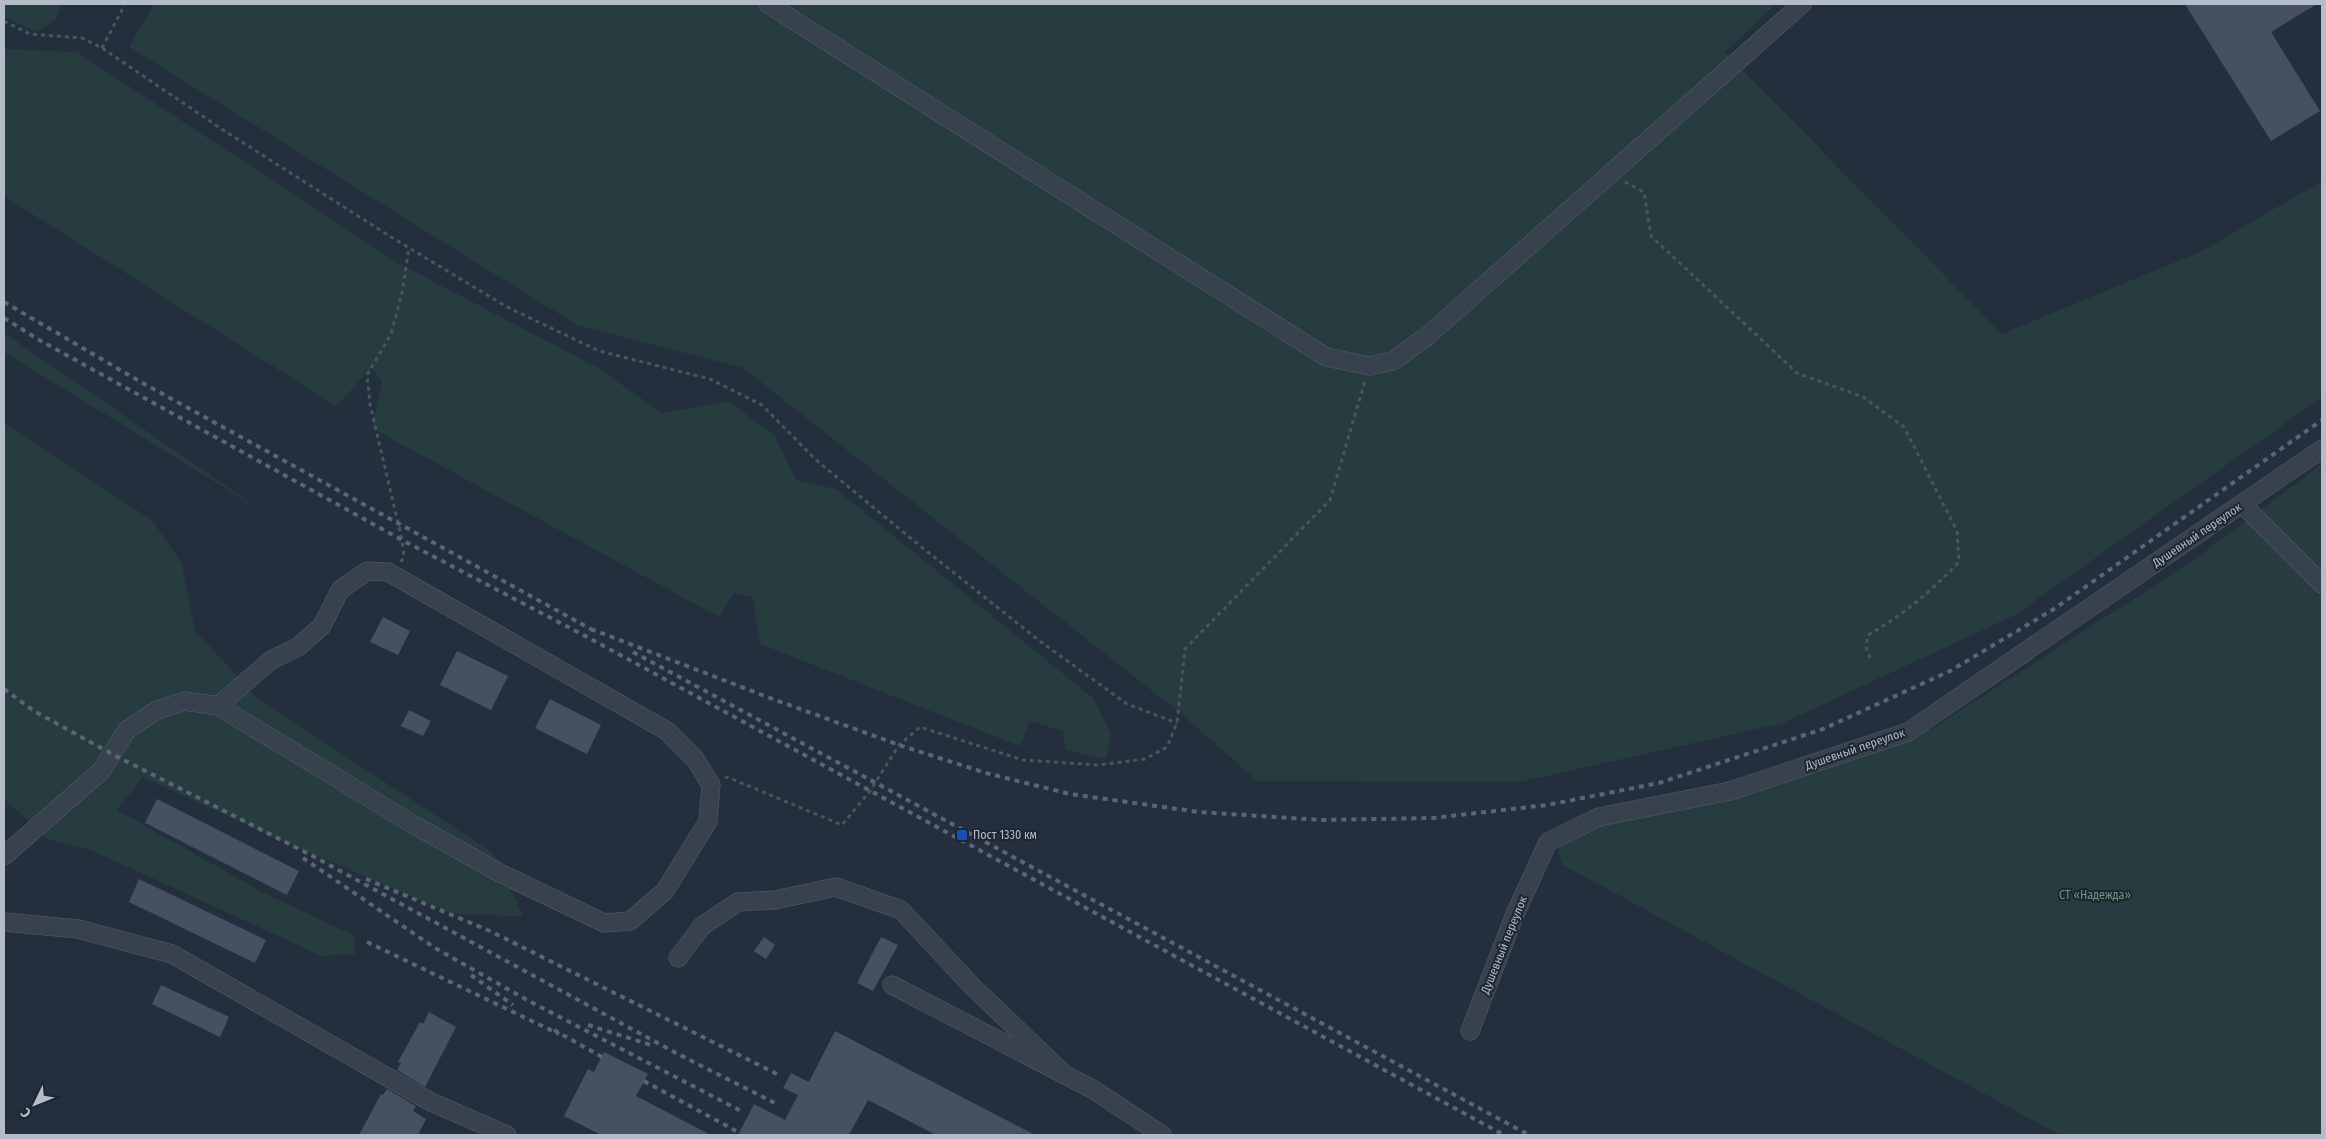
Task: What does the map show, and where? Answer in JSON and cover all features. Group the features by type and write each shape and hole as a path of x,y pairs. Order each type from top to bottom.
{"street":[{"path":"768,4 1326,357 1369,366 1393,360 1426,337 1802,4"},
{"name":"Душевный переулок","path":"1470,1031 1514,914 1548,842 1599,816 1730,791 1908,732 2322,449"},
{"path":"2242,504 2322,584"},
{"path":"4,856 102,771 127,730 157,710 185,701 218,706 408,821 500,873 604,923 630,921 665,891 708,820 711,785 695,759 667,732 388,572 367,571 340,590 322,626 298,647 271,660 218,706"},
{"path":"678,958 702,926 738,902 775,900 836,887 901,910 972,986 1064,1074"},
{"path":"4,922 78,930 172,954 431,1102 507,1135"},
{"path":"892,985 1094,1090 1162,1135"}],"path":[{"path":"102,48 125,4"},
{"path":"4,21 30,34 82,38 102,48 220,128 409,248 507,307 599,351 710,379 762,405 816,460 1041,642 1127,704 1177,723"},
{"path":"1609,173 1644,192 1651,236 1797,373 1863,397 1904,428 1957,531 1959,562 1930,592 1898,618 1868,635 1866,647 1871,660"},
{"path":"388,572 398,566 404,556 370,404 367,375 391,334 402,293 409,248"},
{"path":"711,785 727,777 842,825 870,792 899,745 920,726 1023,760 1097,765 1145,759 1168,747 1177,723 1185,649 1330,500 1369,366"}],"green space":[{"path":"4,4 62,4 57,18 37,32 4,17"},
{"path":"154,4 1776,4 1725,52 2002,334 2202,251 2322,181 2322,397 2015,615 1783,723 1520,782 1257,781 1184,716 743,368 577,325 129,47"},
{"path":"4,49 77,52 398,263 598,368 662,413 728,401 774,435 796,480 836,489 1093,698 1111,734 1106,759 1066,750 1063,731 1030,721 1020,746 760,644 753,597 734,593 719,617 372,428 382,381 372,368 336,406 4,196"},
{"path":"4,333 261,510 4,352"},
{"path":"4,423 152,520 182,564 195,630 257,698 493,853 523,916 453,914 266,834 143,777 117,810 262,892 353,935 356,954 322,956 91,850 47,839 4,798"},
{"name":"СТ «Надежда»","path":"2322,464 2322,1135 2060,1135 1563,865 1554,838 1848,762 1933,728 2191,562"}],"building":[{"path":"2185,4 2317,4 2271,32 2320,111 2271,141"},
{"path":"383,617 410,631 398,655 370,642"},
{"path":"457,651 508,676 491,710 440,685"},
{"path":"550,699 601,725 587,754 535,728"},
{"path":"409,710 431,721 423,736 401,726"},
{"path":"157,799 299,871 287,895 145,823"},
{"path":"139,879 266,940 255,963 129,902"},
{"path":"764,937 775,945 766,959 754,951"},
{"path":"881,937 898,945 873,991 857,983"},
{"path":"161,985 229,1017 220,1037 152,1004"},
{"path":"429,1012 456,1027 425,1087 397,1070 401,1063 398,1062 420,1022 423,1024"},
{"path":"835,1031 1035,1135 936,1135 868,1100 849,1135 738,1135 754,1104 785,1120 798,1095 783,1088 791,1073 809,1082"},
{"path":"604,1052 648,1074 636,1096 711,1135 601,1135 564,1116 588,1069 594,1072"},
{"path":"387,1089 416,1106 413,1111 426,1119 418,1135 359,1135 381,1094 383,1095"}],"railway":[{"path":"4,302 139,381 598,633"},
{"path":"4,318 41,341 402,540 589,638 1504,1135"},
{"path":"591,629 899,745 986,773 1070,794 1199,812 1321,820 1433,818 1547,805 1659,783 1823,729 1950,671 2054,609 2322,420"},
{"path":"633,652 1529,1135"},
{"path":"4,689 34,711 112,754 309,854 676,1053 775,1103"},
{"path":"303,858 435,948 527,1000 743,1112"},
{"path":"366,879 490,931 779,1075"},
{"path":"367,942 559,1034"},
{"path":"471,975 513,1005"},
{"path":"588,1025 654,1046"},
{"path":"554,1030 602,1057"},
{"path":"644,1081 736,1131"}],"place":[{"name":"Пост 1330 км","path":"962,835"}]}
